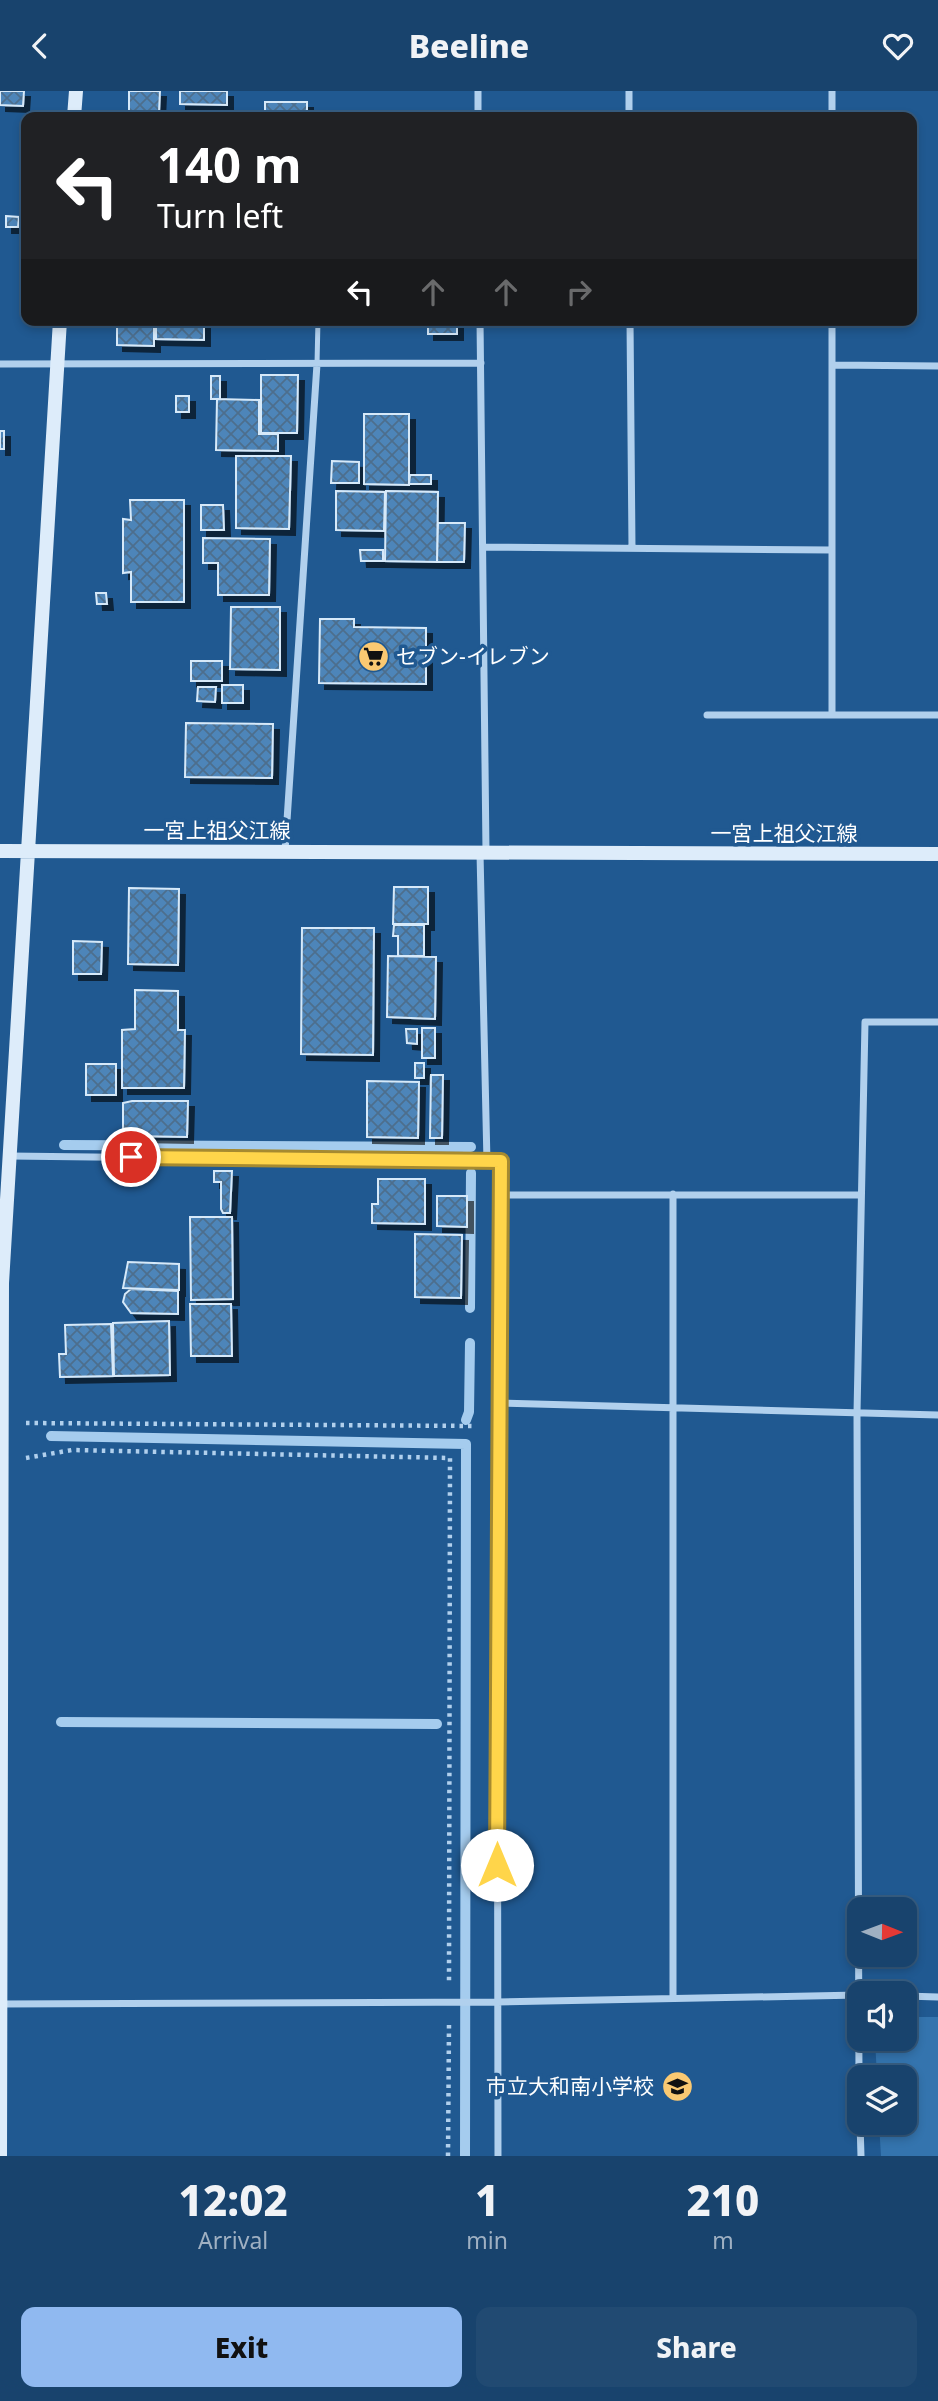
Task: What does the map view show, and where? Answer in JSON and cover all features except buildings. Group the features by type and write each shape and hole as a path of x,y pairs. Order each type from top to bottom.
{"main road":[{"path":"74,112 76,91"},
{"path":"0,2156 2,1283 60,326"},
{"name":"一宮上祖父江線","path":"0,851 938,854"}],"street":[{"path":"478,91 478,112"},
{"path":"629,91 629,112"},
{"path":"832,91 832,112"},
{"path":"480,326 486,1161"},
{"path":"631,326 632,548"},
{"path":"832,326 832,715"},
{"path":"285,851 317,363"},
{"path":"0,364 481,363"},
{"path":"832,365 938,366"},
{"path":"483,547 832,550"},
{"path":"707,715 938,715"},
{"path":"858,1981 857,1413 865,1022 938,1022"},
{"path":"10,1156 501,1161 497,1403 498,2156"},
{"path":"673,1194 673,1998"},
{"path":"500,1195 861,1195"},
{"path":"497,1403 938,1415"},
{"path":"1,2004 497,2002 847,1995"},
{"path":"917,1996 938,1997"},
{"path":"860,2135 860,2156"}],"lane":[{"path":"317,363 318,326"}],"path":[{"path":"2,1423 498,1426"},
{"path":"2,1460 72,1450 450,1458 451,2002 448,2156"}],"shaded area":[{"path":"917,2017 938,2017 938,2156 881,2156 880,2135 917,2135 917,2065 876,2065 876,2051 917,2051"}],"waterway":[{"path":"64,1145 471,1147"},
{"path":"470,1308 471,1173"},
{"path":"466,1420 469,1412 470,1343"},
{"path":"51,1436 466,1444 465,2156"},
{"path":"61,1722 437,1724"}],"place":[{"name":"セブン-イレブン","path":"373,656"},
{"name":"市立大和南小学校","path":"677,2086"}],"route":[{"path":"131,1157 501,1161 497,1403 497,1865"}]}
